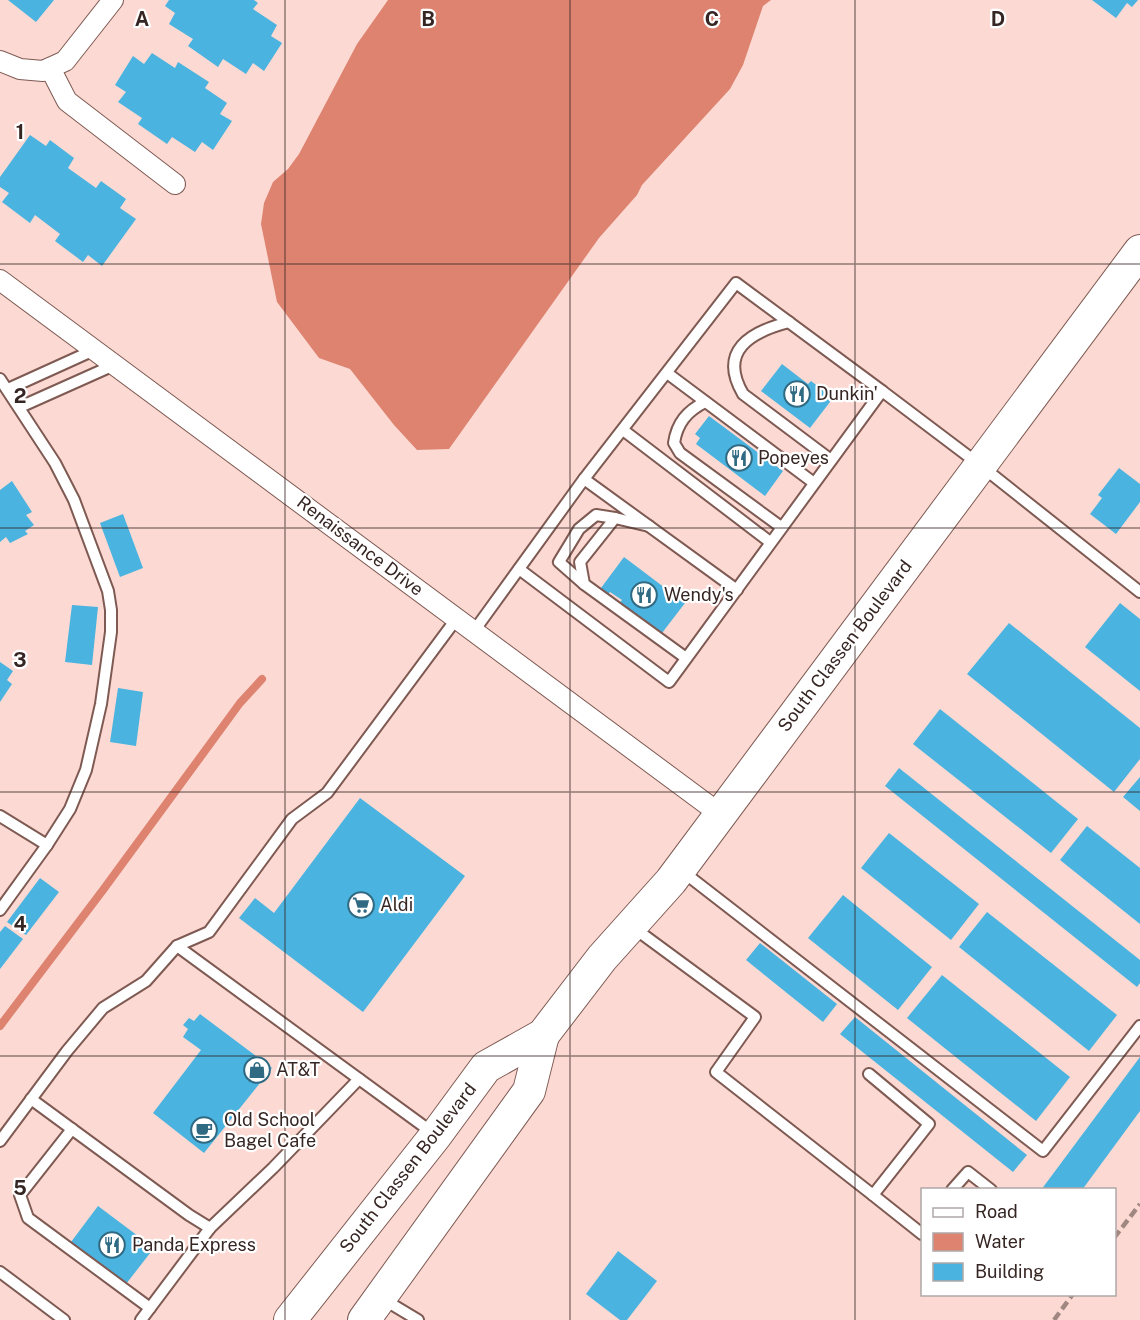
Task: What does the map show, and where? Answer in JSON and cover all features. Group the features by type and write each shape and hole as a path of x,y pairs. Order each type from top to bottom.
{"main road":[{"name":"South Classen Boulevard","path":"290,1320 436,1135 486,1067 543,1035 602,958 680,869 1140,251"},
{"name":"South Classen Boulevard","path":"372,1309 529,1091 543,1035"}],"street":[{"path":"0,61 20,69 43,70 65,62 113,0"},
{"path":"50,68 67,102 175,184"},
{"name":"Renaissance Drive","path":"0,280 720,814"}],"lane":[{"path":"474,630 584,479 736,283 980,465 1140,592"},
{"path":"789,322 757,333 742,344 733,363 735,380 743,394 831,460"},
{"path":"8,389 94,350"},
{"path":"20,408 114,365"},
{"path":"667,373 814,483"},
{"path":"0,379 55,463 74,500 108,591 111,610 111,632 101,704 86,770 70,809 0,910"},
{"path":"519,569 669,682 882,391"},
{"path":"705,402 692,408 680,422 675,443 681,453 781,527"},
{"path":"623,430 770,542"},
{"path":"584,479 737,590"},
{"path":"649,526 596,516 579,529 559,562 584,584 686,658"},
{"path":"584,584 580,562 615,518"},
{"path":"0,1141 103,1008 146,981 177,946 209,932 292,819 327,793 457,618"},
{"path":"0,816 47,845"},
{"path":"680,869 1043,1151 1140,1026"},
{"path":"631,926 755,1017 716,1071 873,1195 921,1229"},
{"path":"177,946 436,1135"},
{"path":"869,1074 929,1124 873,1195"},
{"path":"141,1320 210,1228 273,1168 359,1079"},
{"path":"31,1099 210,1228"},
{"path":"72,1129 20,1195 28,1218 150,1308"},
{"path":"954,1188 968,1172 988,1188"},
{"path":"0,1272 64,1320"},
{"path":"372,1309 418,1320"}],"water":[{"path":"388,0 771,0 763,6 743,65 730,89 642,185 637,195 599,238 449,449 417,450 350,369 319,358 277,302 261,224 264,203 273,182 288,169 299,154 357,44"}],"building":[{"path":"8,0 54,0 36,22"},
{"path":"169,0 254,0 258,3 253,9 277,25 271,36 282,43 264,71 253,63 246,74 223,59 218,67 188,46 193,39 169,24 175,13 165,6"},
{"path":"1092,0 1138,0 1132,7 1127,3 1116,18"},
{"path":"152,53 175,68 178,62 209,82 205,88 227,103 220,114 232,121 213,150 202,142 195,152 172,137 167,144 138,124 142,118 118,102 126,92 115,85 133,56 144,64"},
{"path":"30,135 46,146 50,140 74,158 68,168 96,188 101,181 126,199 120,208 136,219 102,266 88,255 83,262 55,241 60,234 35,215 30,223 2,202 9,193 0,187 0,177"},
{"name":"Dunkin'","path":"782,364 808,384 811,381 833,398 810,428 761,391"},
{"name":"Popeyes","path":"709,416 783,471 765,496 696,444 700,438 695,434"},
{"path":"1119,468 1140,484 1140,502 1116,534 1090,514 1102,498 1098,495"},
{"path":"12,481 32,512 26,515 34,525 25,531 28,534 10,543 6,537 0,542 0,490"},
{"path":"123,514 143,568 120,577 100,523"},
{"name":"Wendy's","path":"624,557 685,603 662,633 632,611 629,615 617,606 622,600 610,592 605,597 598,592"},
{"path":"1120,603 1140,619 1140,691 1085,647"},
{"path":"72,605 98,607 92,665 65,662"},
{"path":"1009,623 1140,728 1140,759 1114,792 967,674"},
{"path":"0,662 13,671 7,680 12,684 0,702"},
{"path":"118,688 143,692 136,746 110,742"},
{"path":"940,709 1078,819 1051,853 913,744"},
{"path":"899,768 1140,960 1140,983 1137,987 885,786"},
{"path":"1140,777 1140,811 1123,797"},
{"name":"Aldi","path":"360,798 465,876 363,1012 239,918 255,898 274,913"},
{"path":"1087,826 1140,868 1140,924 1060,860"},
{"path":"889,833 979,904 951,940 861,868"},
{"path":"40,878 59,892 26,935 7,922"},
{"path":"843,895 932,967 898,1010 808,938"},
{"path":"987,912 1117,1015 1089,1051 959,947"},
{"path":"5,926 23,939 0,969 0,932"},
{"path":"760,943 837,1004 823,1022 746,960"},
{"path":"942,975 1070,1077 1036,1121 907,1018"},
{"path":"200,1014 272,1068 204,1153 153,1113 201,1050 183,1037 188,1029 183,1025 189,1018 194,1021"},
{"path":"855,1017 1027,1155 1013,1172 840,1034"},
{"path":"1140,1057 1140,1111 1083,1188 1042,1188"},
{"name":"Panda Express","path":"98,1206 154,1248 126,1284 71,1242"},
{"path":"618,1251 657,1281 627,1320 620,1320 586,1294"}],"waterway":[{"path":"0,1026 240,703 262,679"}],"railway":[{"path":"1116,1235 1140,1204"},
{"path":"1054,1320 1072,1296"}],"place":[{"name":"Dunkin'","path":"797,394"},
{"name":"Popeyes","path":"739,458"},
{"name":"Wendy's","path":"644,595"},
{"name":"Aldi","path":"361,905"},
{"name":"AT&T","path":"257,1070"},
{"name":"Old School Bagel Cafe","path":"204,1130"},
{"name":"Panda Express","path":"112,1245"}]}
